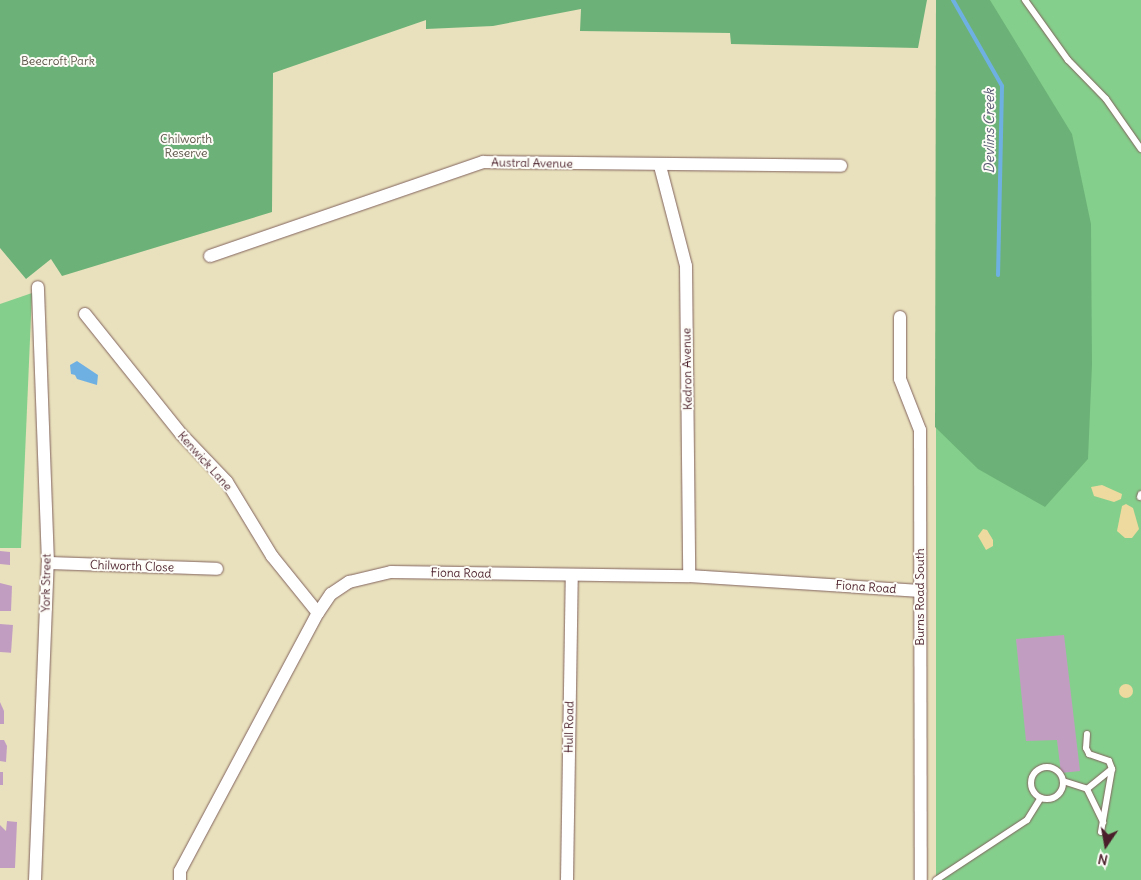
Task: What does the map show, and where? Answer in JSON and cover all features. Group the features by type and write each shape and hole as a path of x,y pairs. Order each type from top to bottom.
{"street":[{"name":"Austral Avenue","path":"210,256 483,162 660,166 841,166"},
{"name":"Kedron Avenue","path":"660,166 686,266 689,576"},
{"name":"York Street","path":"35,880 48,563 38,287"},
{"name":"Kenwick Lane","path":"85,314 181,434 227,482 272,556 318,613"},
{"name":"Burns Road South","path":"900,317 900,379 920,430 921,880"},
{"name":"Chilworth Close","path":"48,563 217,569"},
{"name":"Fiona Road","path":"180,880 180,871 318,613 331,594 349,582 391,572 689,576 920,591"},
{"name":"Hull Road","path":"567,880 572,575"}],"lane":[{"path":"1025,0 1068,60 1106,99 1141,150"},
{"path":"1087,734 1086,748 1089,754 1109,761 1112,769 1102,832"},
{"path":"1041,798 1031,786 1032,776 1039,768 1054,768 1063,781 1087,789 1104,822"},
{"path":"1087,789 1112,769"},
{"path":"936,880 1027,820 1041,798 1056,796 1063,781"}],"green space":[{"name":"Chilworth Reserve","path":"0,0 927,0 918,48 731,44 730,33 580,31 581,9 493,26 426,29 426,20 273,73 272,212 62,276 51,259 26,279 0,248"},
{"path":"936,0 1141,0 1141,880 936,880"},
{"path":"936,0 990,0 1072,134 1091,224 1092,365 1088,459 1045,507 978,469 935,427"},
{"path":"32,293 21,548 0,548 0,304"}],"sand":[{"path":"1102,485 1122,494 1121,499 1114,502 1094,496 1091,487"},
{"path":"1126,504 1133,508 1139,529 1132,538 1125,538 1117,531 1122,506"},
{"path":"983,529 987,530 993,540 993,546 986,550 978,536"},
{"path":"1123,684 1129,684 1133,691 1129,698 1123,698 1119,694 1119,688"}],"water":[{"path":"77,361 98,375 97,385 77,379 75,375 71,374 70,365"}],"building":[{"path":"0,551 10,552 10,565 0,564"},
{"path":"0,583 12,586 11,611 0,611"},
{"path":"0,624 13,625 11,653 0,652"},
{"path":"1064,635 1080,771 1061,773 1057,740 1026,741 1016,639"},
{"path":"0,702 4,711 4,724 0,724"},
{"path":"0,740 4,740 7,746 6,762 0,761"},
{"path":"0,772 3,772 3,785 0,785"},
{"path":"7,821 17,822 15,868 0,868 0,825 6,831"}],"waterway":[{"name":"Devlins Creek","path":"953,0 1002,86 998,275"}],"park label":[{"name":"Beecroft Park","path":"58,61"}]}
